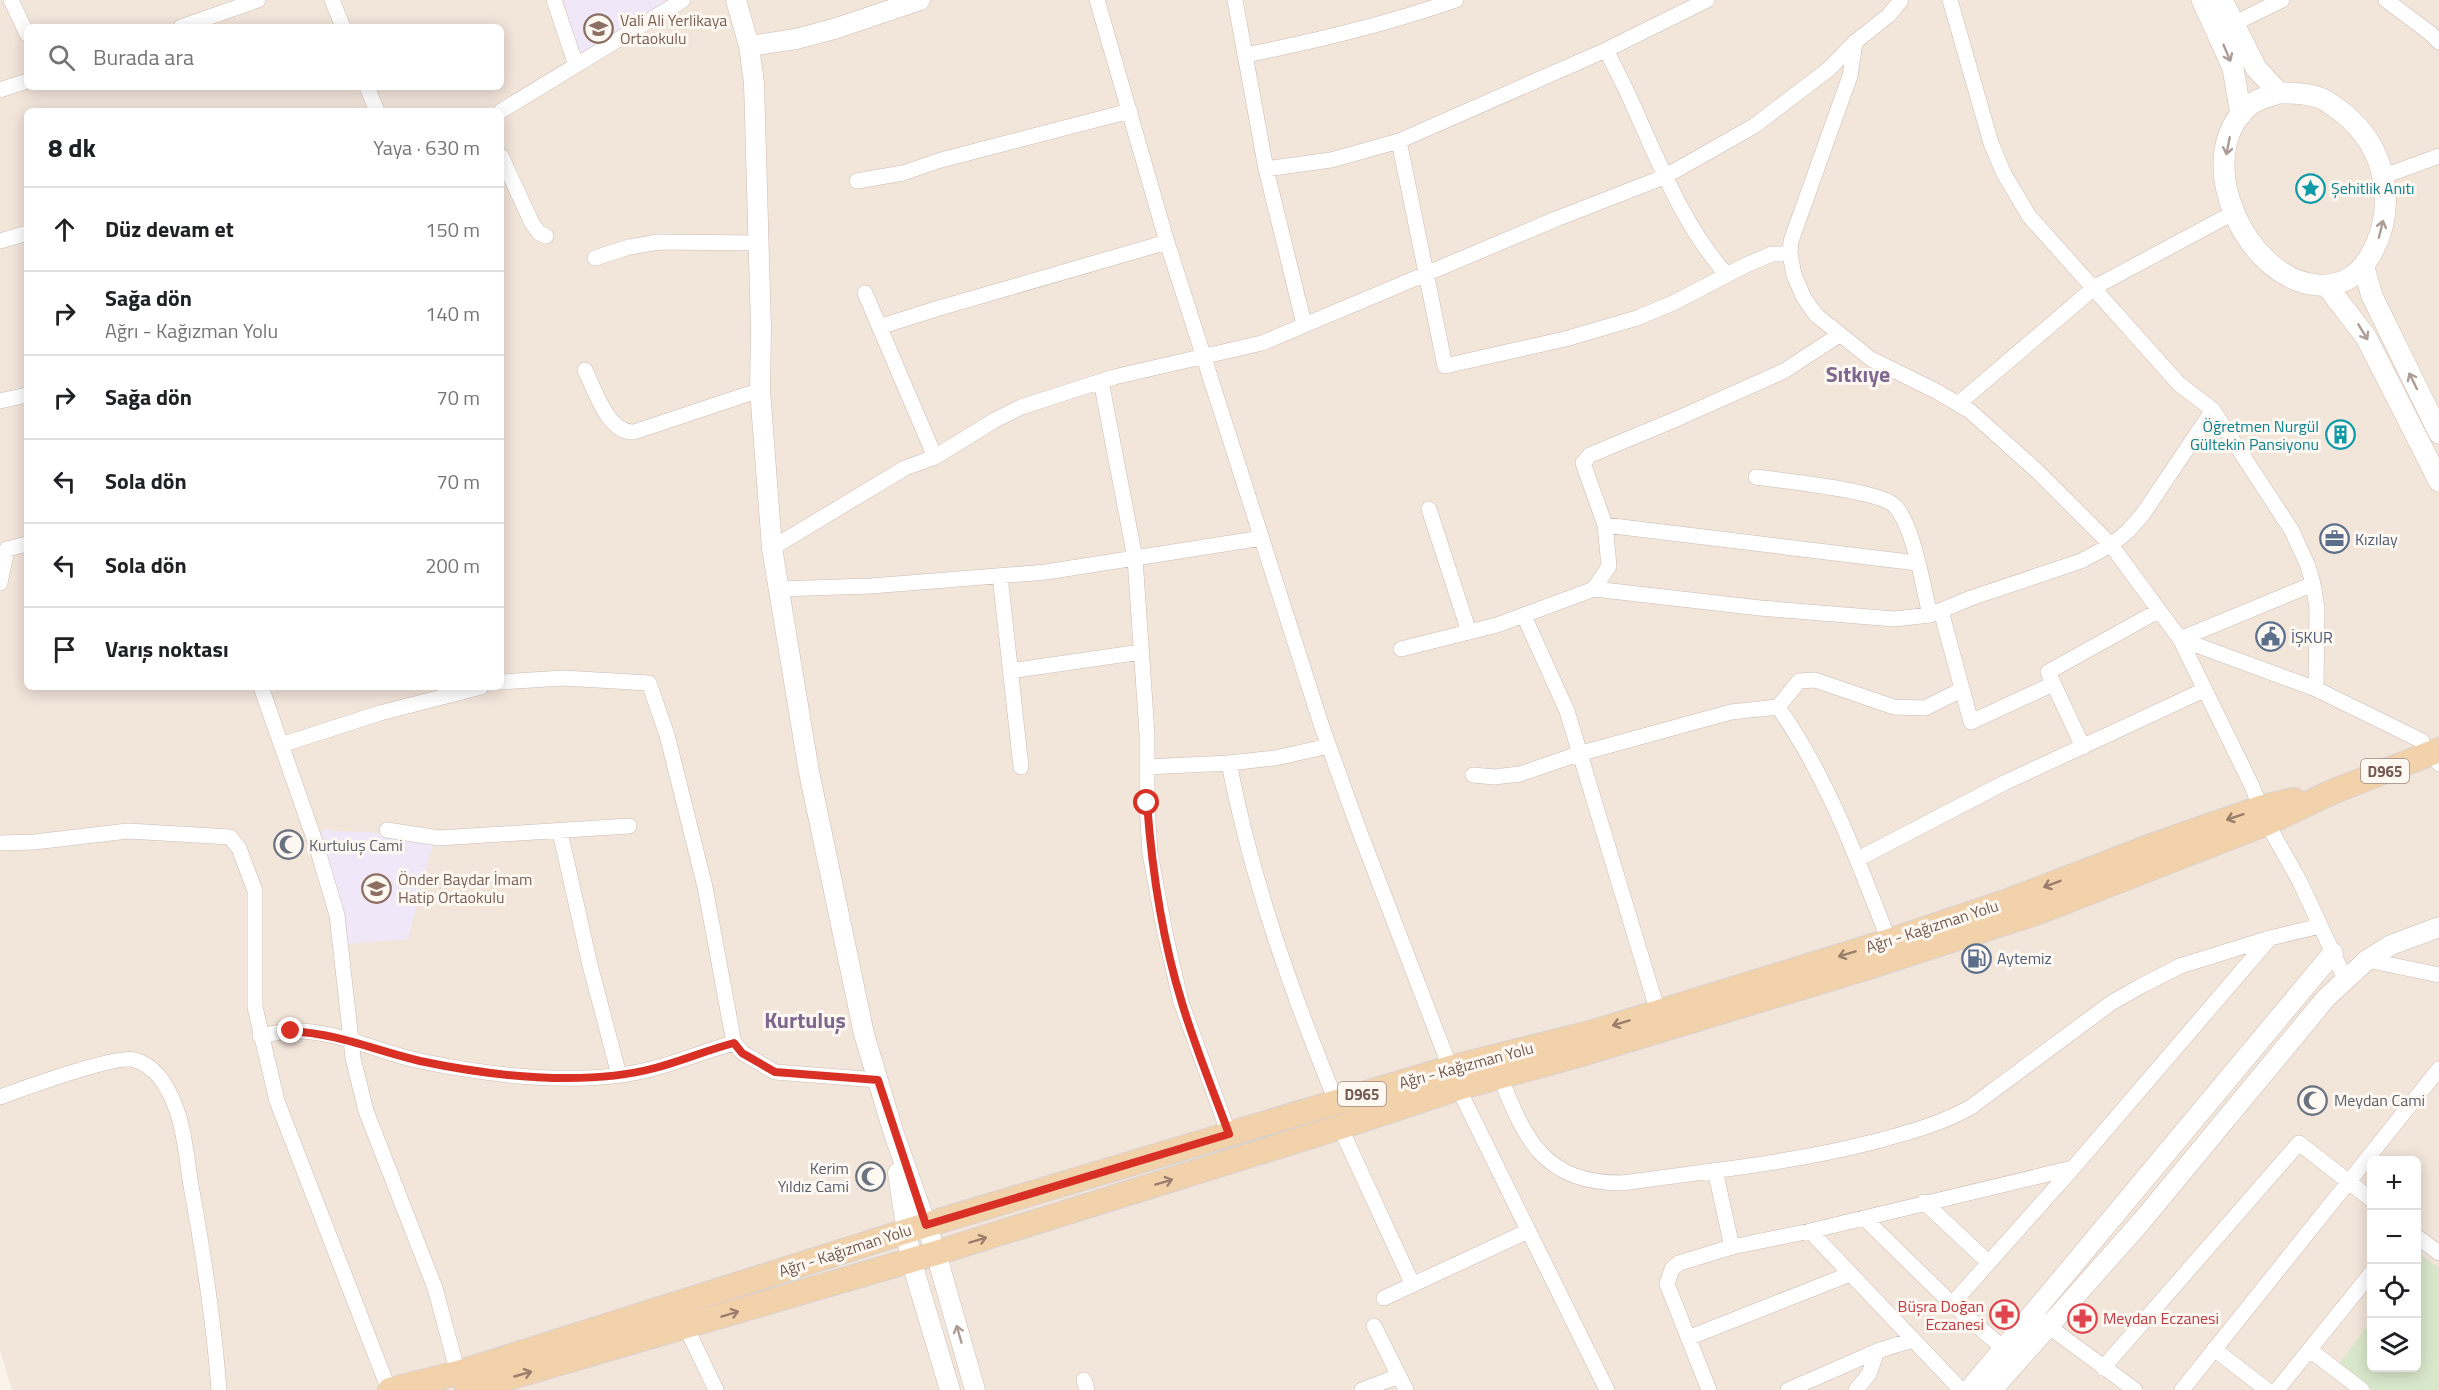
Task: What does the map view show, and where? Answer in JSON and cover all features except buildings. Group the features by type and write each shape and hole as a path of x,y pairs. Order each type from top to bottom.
{"main road":[{"path":"2202,0 2233,68 2241,115"},
{"path":"2222,0 2256,68 2279,93"},
{"path":"2279,93 2304,94 2322,99 2355,122 2376,154 2384,176 2386,199 2379,239 2364,267 2341,283 2327,286 2302,284 2278,272 2245,235 2233,213 2226,186 2225,163 2229,138 2241,115 2263,98 2279,93"},
{"path":"2364,267 2372,296 2439,433"},
{"path":"2327,286 2366,337 2439,481"},
{"path":"2264,815 2325,779 2433,742"},
{"name":"Ağrı - Kağızman Yolu","path":"389,1390 462,1382 686,1327 936,1253 1341,1127 1454,1078 1594,1032 1889,942 2012,900 2157,844 2264,815 2332,792 2433,742"},
{"path":"2264,815 2341,806 2439,763"},
{"name":"Ağrı - Kağızman Yolu","path":"462,1382 916,1228 1336,1101 1454,1078 1500,1076 1578,1055 1865,968 2041,911 2264,815"}],"street":[{"path":"11,0 24,28"},
{"path":"190,24 258,0"},
{"path":"332,0 342,24"},
{"path":"554,0 576,65"},
{"path":"504,109 683,0"},
{"path":"736,0 749,46 754,83 759,243 760,390 772,548 778,589 809,772 864,1034 893,1131 916,1228 911,1260 950,1390"},
{"path":"749,46 796,39 834,29 920,0"},
{"path":"1097,0 1167,242 1329,746 1454,1078 1607,1390"},
{"path":"1235,0 1266,169 1304,324"},
{"path":"1245,55 1345,34 1402,19 1456,0"},
{"path":"1266,169 1331,160 1399,141 1606,50 1707,0"},
{"path":"772,548 906,468 935,457 995,420 1021,407 1101,381 1262,343 1556,219 1664,177 1754,126 1829,69 1855,42 1889,15 1901,0"},
{"path":"1950,0 1991,143 2004,174 2029,216 2095,287 2179,384 2213,410 2292,531 2308,566 2317,608 2316,689"},
{"path":"2233,24 2282,0"},
{"path":"2386,0 2436,33"},
{"path":"1855,42 1850,76 1791,241 1790,254 1794,275 1804,298 1816,315 1871,359 1970,411 2037,471 2111,545 2180,639 2264,815 2300,882 2345,979"},
{"path":"1606,50 1664,177 1706,251 1726,275"},
{"path":"0,90 24,82"},
{"path":"368,90 376,108"},
{"path":"857,181 903,173 941,160 1130,111"},
{"path":"1399,141 1428,273 1445,366 1565,339 1637,318 1675,302 1772,254 1790,254"},
{"path":"2384,176 2439,156"},
{"path":"504,162 532,223 539,233 546,236"},
{"path":"1958,404 2095,287 2233,213"},
{"path":"0,241 24,234"},
{"path":"595,258 629,247 659,242 759,243"},
{"path":"879,327 1167,242"},
{"path":"865,293 935,457"},
{"path":"1594,589 1609,566 1605,525 1583,463 1590,455 1784,371 1839,335"},
{"path":"585,370 606,411 617,428 625,433 760,390"},
{"path":"1101,381 1135,558 1144,678 1150,853 1181,1002 1229,1134"},
{"path":"0,401 24,396"},
{"path":"1401,649 1524,616 1594,589 1760,608 1894,619 1936,613 1971,598 2081,561 2111,545 2143,514 2213,410"},
{"path":"1756,477 1823,486 1883,498 1894,505 1902,517 1971,722 2053,684"},
{"path":"1429,509 1468,632"},
{"path":"1605,525 1917,563"},
{"path":"778,589 871,586 1046,572 1262,538"},
{"path":"0,583 7,549 24,545"},
{"path":"1000,576 1021,767"},
{"path":"2180,639 2313,584"},
{"path":"2083,747 2048,672 2158,611"},
{"path":"1524,616 1567,711 1578,754 1658,1012"},
{"path":"2180,639 2316,689 2433,742"},
{"path":"1010,670 1141,652"},
{"path":"504,682 563,678 649,683 667,735 705,887 734,1043 742,1053 775,1072 878,1080"},
{"path":"1473,775 1494,777 1520,774 1578,754 1731,712 1778,707 1799,681 1815,680 1894,707 1925,708 1960,690"},
{"path":"262,690 316,844 338,915 350,1040 366,1111 435,1287 462,1382"},
{"path":"281,745 380,713 469,690"},
{"path":"1858,859 2004,783 2204,690"},
{"path":"1778,707 1797,733 1858,859 1889,942"},
{"path":"1147,767 1275,758 1329,746"},
{"path":"1229,763 1240,822 1260,895 1298,1007 1336,1101"},
{"path":"387,830 439,838 630,826"},
{"path":"0,843 34,842 128,831 230,837 239,848 255,891 255,1007 277,1101 389,1390"},
{"path":"560,832 590,964 619,1075"},
{"path":"1500,1076 1529,1142 1554,1165 1576,1176 1598,1183 1622,1183 1784,1162 1845,1150 1951,1119 1971,1107 2111,1003 2141,986 2180,966 2271,938 2320,926"},
{"path":"2040,1321 2141,1222 2326,998 2345,979 2367,960 2391,945 2439,927"},
{"path":"1952,1304 2073,1168 2271,938"},
{"path":"1969,1390 2011,1355 2040,1321 2333,953"},
{"path":"2367,960 2439,975"},
{"path":"260,1035 291,1031 314,1032 419,1060 479,1071 584,1079 655,1068 734,1043"},
{"path":"0,1097 104,1064 132,1058 147,1066 163,1082 177,1112 183,1140 205,1267 219,1390"},
{"path":"2182,1390 2439,1069"},
{"path":"1341,1127 1412,1283"},
{"path":"2103,1368 2299,1143 2367,1196"},
{"path":"1709,1390 1669,1292 1668,1276 1679,1263 1732,1247 1810,1231 2073,1168"},
{"path":"1715,1170 1732,1247"},
{"path":"1924,1202 1988,1262"},
{"path":"1864,1218 1952,1304 2011,1355"},
{"path":"916,1228 936,1253 975,1390"},
{"path":"1384,1298 1528,1231"},
{"path":"1810,1231 1961,1390"},
{"path":"2421,1240 2439,1253"},
{"path":"1688,1338 1850,1274"},
{"path":"2277,1390 2367,1278"},
{"path":"2040,1321 2135,1390"},
{"path":"1374,1326 1406,1390"},
{"path":"686,1327 716,1390"},
{"path":"1788,1390 1877,1351 1912,1340"},
{"path":"2214,1349 2268,1390"},
{"path":"2310,1350 2362,1390"},
{"path":"1856,1390 1869,1374 1877,1351"},
{"path":"1992,1390 2011,1355"},
{"path":"1362,1390 1399,1376"}],"shaded area":[{"path":"0,0 2439,0 2439,1390 12,1390 0,1350"},
{"name":"Vali Ali Yerlikaya Ortaokulu","path":"564,0 677,0 578,58"},
{"name":"Önder Baydar İmam Hatip Ortaokulu","path":"321,830 435,836 408,939 344,944"}],"green space":[{"path":"2421,1255 2439,1268 2439,1390 2373,1390 2339,1364 2367,1326 2367,1372 2421,1372"}],"place":[{"name":"Vali Ali Yerlikaya Ortaokulu","path":"599,29"},
{"name":"Şehitlik Anıtı","path":"2310,188"},
{"name":"Öğretmen Nurgül Gültekin Pansiyonu","path":"2340,435"},
{"name":"Kızılay","path":"2334,539"},
{"name":"İŞKUR","path":"2270,637"},
{"name":"Kurtuluş Cami","path":"288,845"},
{"name":"Önder Baydar İmam Hatip Ortaokulu","path":"377,888"},
{"name":"Aytemiz","path":"1976,958"},
{"name":"Meydan Cami","path":"2313,1100"},
{"name":"Kerim Yıldız Cami","path":"870,1177"},
{"name":"Büşra Doğan Eczanesi","path":"2005,1315"},
{"name":"Meydan Eczanesi","path":"2082,1318"}],"district":[{"name":"Sıtkıye","path":"1858,374"},
{"name":"Kurtuluş","path":"805,1020"}],"route":[{"path":"291,1031 314,1032 419,1060 479,1071 584,1079 655,1068 734,1043 742,1053 775,1072 878,1080 926,1225 1229,1134 1181,1002 1150,853 1147,803"}]}
